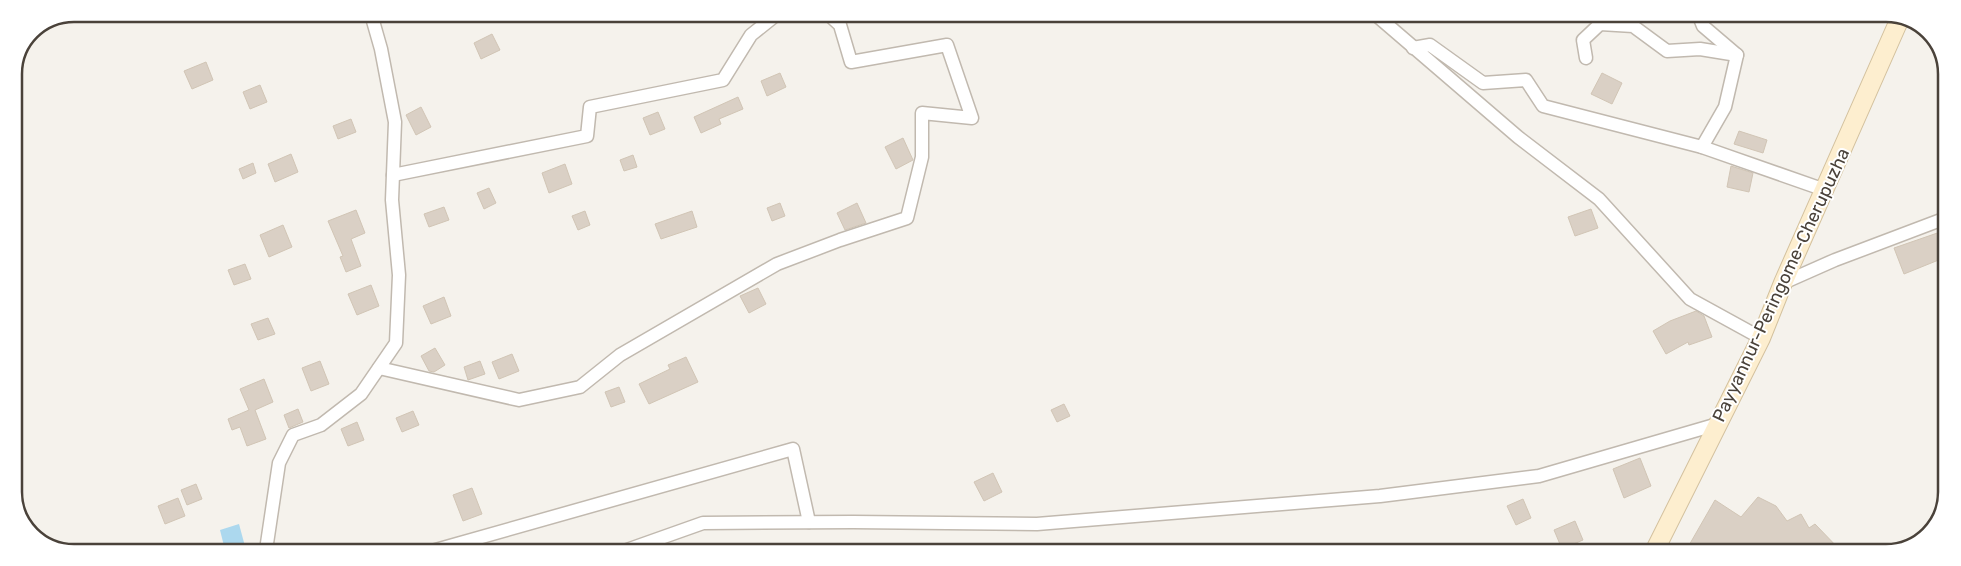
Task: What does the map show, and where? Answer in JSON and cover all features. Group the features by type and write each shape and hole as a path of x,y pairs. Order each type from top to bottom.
{"main road":[{"name":"Payyannur-Peringome-Cherupuzha","path":"1658,544 1761,338 1783,282 1898,24"}],"street":[{"path":"267,544 279,463 293,435 321,425 362,394 396,343 398,275 392,200 395,122 381,49 373,22"},
{"path":"393,175 587,136 590,107 723,80 751,35 766,22"},
{"path":"380,368 519,400 580,388 620,355 777,264 840,240 907,218 922,158 922,113 972,118 947,45 851,62 840,25 837,22"},
{"path":"1384,22 1518,138 1600,199 1690,299 1761,338"},
{"path":"1701,22 1703,26 1737,55"},
{"path":"1586,58 1583,40 1600,24 1632,26 1667,51 1700,49 1737,55"},
{"path":"1414,48 1430,45 1483,83 1526,80 1543,106 1702,147 1825,190"},
{"path":"1702,147 1725,107 1737,55"},
{"path":"1783,282 1938,221"},
{"path":"644,544 703,523 1037,524 1380,496 1539,476 1718,424"},
{"path":"457,544 793,449 809,522"}],"water":[{"path":"239,524 244,544 224,544 220,530"}],"building":[{"path":"492,34 500,50 481,59 474,43"},
{"path":"206,62 213,80 192,89 184,71"},
{"path":"780,73 786,87 767,96 761,81"},
{"path":"1602,73 1622,83 1612,104 1591,94"},
{"path":"260,85 267,102 250,109 243,92"},
{"path":"738,97 743,109 719,119 721,124 701,133 694,117"},
{"path":"421,107 431,127 416,135 406,115"},
{"path":"658,112 665,129 650,135 643,118"},
{"path":"351,119 356,132 338,139 333,126"},
{"path":"1739,131 1767,140 1763,153 1734,144"},
{"path":"903,138 913,160 896,169 885,147"},
{"path":"291,154 298,172 275,182 268,164"},
{"path":"633,155 637,167 624,171 620,160"},
{"path":"253,163 256,173 243,179 239,169"},
{"path":"565,164 572,184 549,193 542,173"},
{"path":"1731,166 1753,173 1749,192 1727,187"},
{"path":"489,188 496,203 484,209 477,193"},
{"path":"780,203 785,216 772,221 767,208"},
{"path":"857,203 866,223 845,230 837,213"},
{"path":"444,207 449,220 429,227 424,214"},
{"path":"1591,209 1598,228 1575,236 1568,217"},
{"path":"356,210 365,233 351,239 361,266 346,272 340,257 343,256 328,221"},
{"path":"585,211 590,225 578,230 572,216"},
{"path":"692,211 697,227 661,239 655,224"},
{"path":"283,225 292,247 269,257 260,235"},
{"path":"1938,233 1938,260 1904,274 1894,248"},
{"path":"245,264 251,279 234,285 228,270"},
{"path":"371,285 379,306 357,315 348,294"},
{"path":"758,288 766,304 749,313 740,296"},
{"path":"444,297 451,316 431,324 423,306"},
{"path":"1696,311 1704,316 1712,337 1689,345 1688,342 1666,354 1653,331 1670,321"},
{"path":"268,318 275,334 258,340 251,324"},
{"path":"435,348 445,365 434,372 429,371 421,356"},
{"path":"512,354 519,371 499,379 492,362"},
{"path":"686,357 698,382 649,404 639,384 670,369 668,365"},
{"path":"320,361 329,384 311,391 302,368"},
{"path":"480,361 485,374 468,380 464,367"},
{"path":"264,379 273,402 255,410 266,439 247,446 240,427 232,430 228,419 249,410 240,389"},
{"path":"619,387 625,402 611,407 605,392"},
{"path":"1064,404 1070,416 1057,422 1051,410"},
{"path":"298,409 303,422 289,428 284,415"},
{"path":"413,411 419,425 402,432 396,418"},
{"path":"357,422 364,440 348,446 341,429"},
{"path":"1640,458 1651,486 1624,498 1613,469"},
{"path":"993,473 1002,492 984,501 974,482"},
{"path":"196,484 202,499 187,505 181,490"},
{"path":"472,488 482,514 463,521 453,495"},
{"path":"1758,497 1776,506 1787,521 1801,514 1809,528 1815,524 1834,544 1690,544 1715,500 1741,517"},
{"path":"178,498 185,516 165,524 158,506"},
{"path":"1523,499 1531,518 1516,525 1507,506"},
{"path":"1575,521 1583,540 1574,544 1560,544 1554,530"}]}
